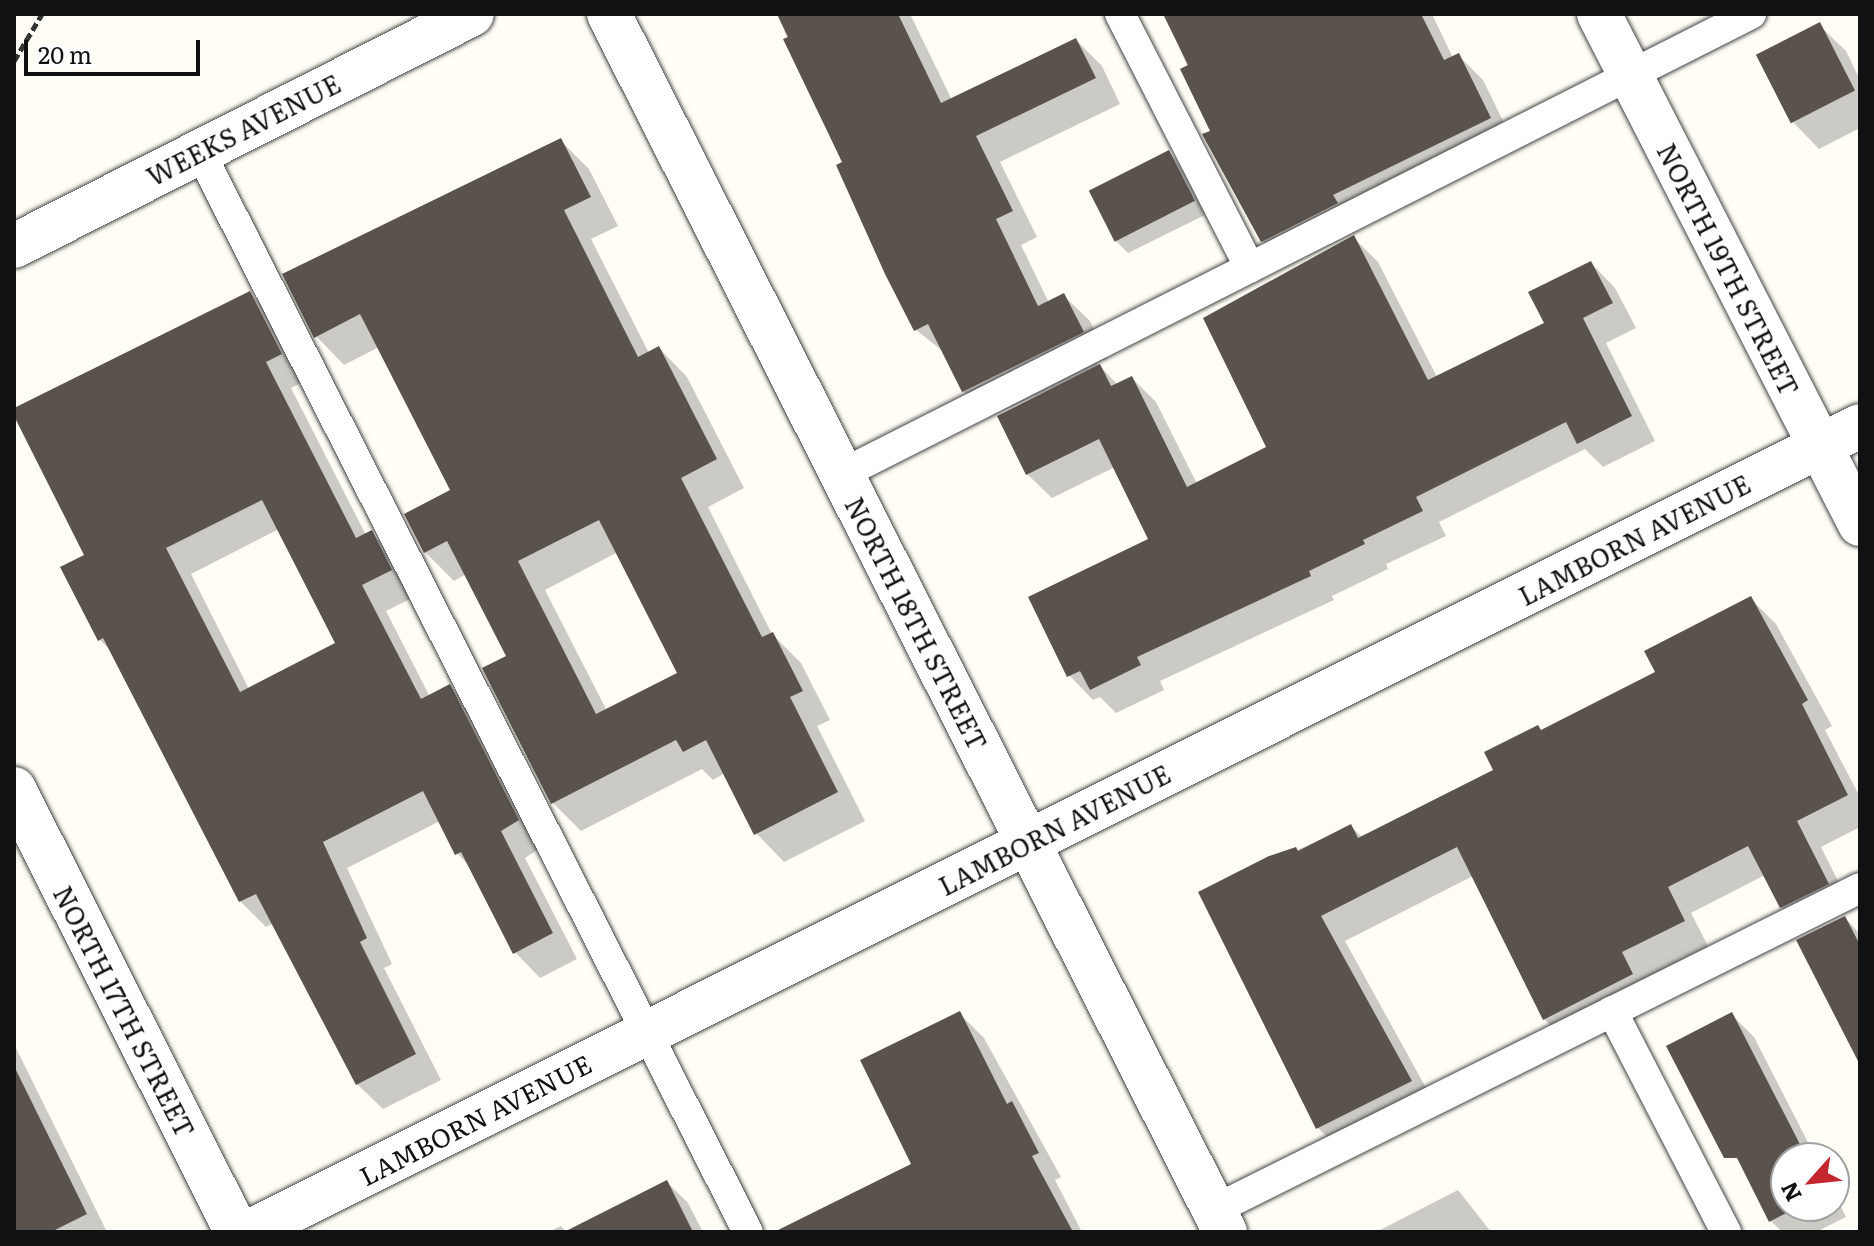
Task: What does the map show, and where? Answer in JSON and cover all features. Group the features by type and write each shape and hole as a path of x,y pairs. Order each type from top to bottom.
{"street":[{"name":"WEEKS AVENUE","path":"14,246 472,14"},
{"name":"NORTH 18TH STREET","path":"609,14 1220,1221"},
{"name":"NORTH 19TH STREET","path":"1599,14 1860,524"},
{"name":"LAMBORN AVENUE","path":"249,1232 1860,426"},
{"name":"NORTH 17TH STREET","path":"17,801 237,1232"}],"lane":[{"path":"1120,14 1250,268"},
{"path":"842,474 1751,14"},
{"path":"199,150 650,1031 748,1232"},
{"path":"1220,1221 1612,1011 1860,888"},
{"path":"1612,1011 1726,1232"}],"path":[{"path":"14,61 42,14"}],"building":[{"path":"777,14 898,14 941,103 1076,38 1096,78 976,136 1013,211 996,219 1038,306 1064,293 1084,332 962,392 928,324 914,331 885,274 836,165 842,162 783,39 788,37"},
{"path":"1163,14 1421,14 1444,60 1459,53 1491,118 1333,195 1338,203 1261,242 1202,134 1210,131 1180,69 1188,65"},
{"path":"1820,22 1855,91 1791,123 1756,55"},
{"path":"561,138 591,197 564,210 638,357 659,346 717,459 681,478 762,637 773,632 803,691 790,697 838,792 754,835 706,740 683,752 676,740 551,804 482,668 506,656 447,541 424,553 404,514 450,490 360,314 314,338 282,274","holes":["599,520 677,673 596,714 518,561"]},
{"path":"1169,150 1195,201 1115,242 1089,191"},
{"path":"1354,235 1428,380 1544,323 1528,292 1591,261 1613,303 1583,318 1632,416 1577,444 1566,422 1416,497 1423,511 1309,571 1311,576 1137,657 1141,665 1090,690 1080,671 1067,677 1028,597 1148,539 1099,439 1026,475 997,416 1100,364 1111,386 1132,376 1187,487 1266,447 1203,318"},
{"path":"250,291 282,354 266,362 356,538 372,530 392,570 362,585 421,699 450,684 519,820 501,831 553,933 513,954 461,852 455,855 423,791 323,842 367,938 360,942 416,1054 356,1085 256,894 239,902 103,638 98,641 60,567 84,555 14,416 14,408","holes":["262,500 335,643 240,692 166,548"]},
{"path":"1751,596 1808,700 1802,704 1848,795 1797,821 1829,884 1780,908 1748,846 1668,887 1685,921 1622,952 1633,974 1543,1020 1457,847 1321,916 1412,1081 1316,1129 1198,892 1269,856 1296,847 1298,851 1351,824 1358,838 1493,770 1484,752 1538,725 1541,730 1655,672 1644,651"},
{"path":"1845,916 1860,945 1860,1065 1796,940"},
{"path":"960,1011 1007,1104 1012,1101 1039,1153 1032,1156 1073,1232 774,1232 911,1164 860,1060"},
{"path":"1732,1012 1799,1142 1770,1142 1770,1221 1737,1158 1724,1158 1666,1046"},
{"path":"14,1066 87,1214 51,1232 14,1232"},
{"path":"667,1180 693,1232 564,1232"}]}
